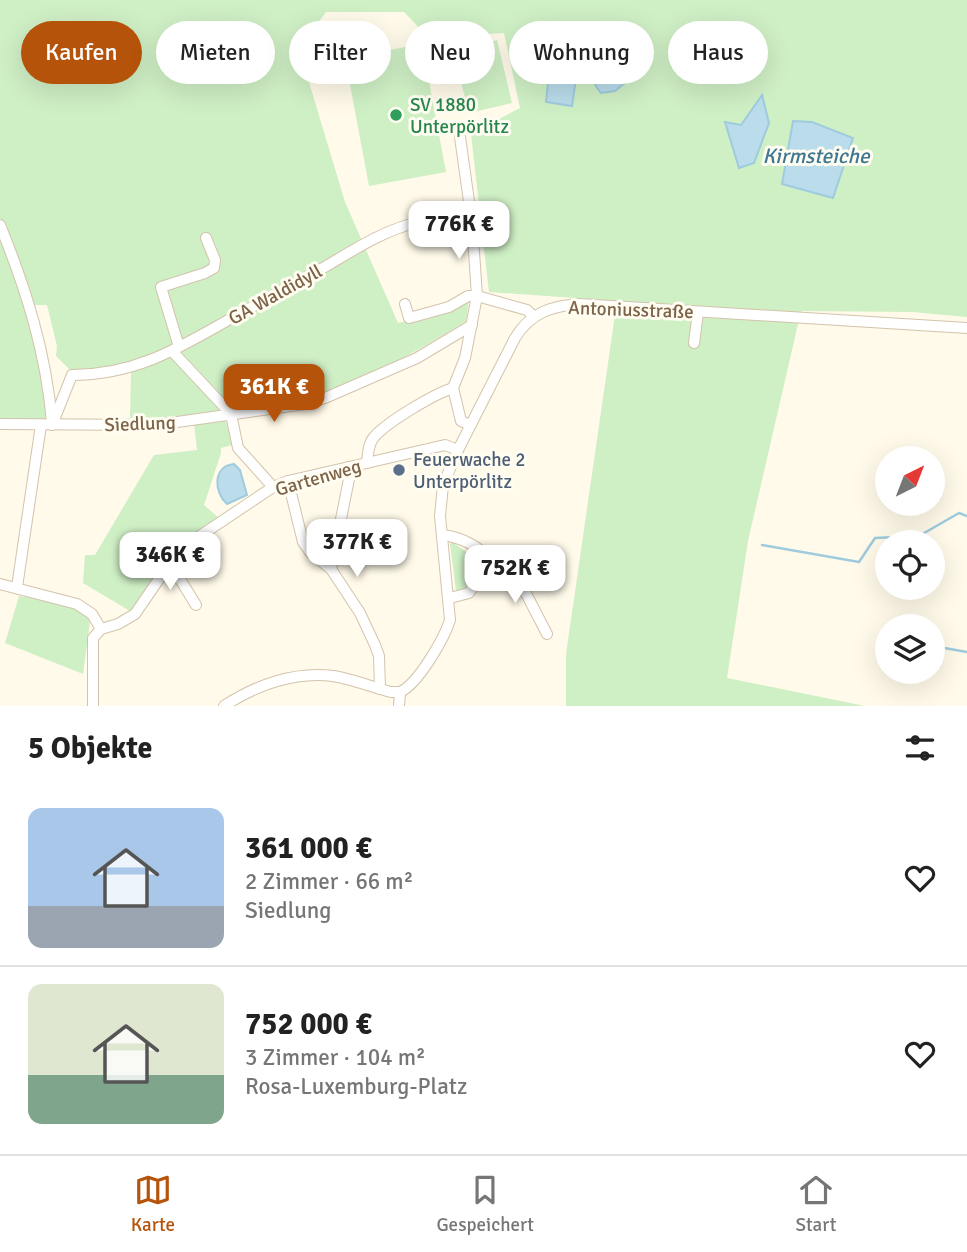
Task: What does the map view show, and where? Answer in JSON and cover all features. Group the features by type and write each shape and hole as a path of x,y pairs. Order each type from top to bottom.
{"street":[{"path":"460,137 472,223 477,296 465,358 453,388 461,421 470,425"},
{"name":"GA Waldidyll","path":"47,425 72,375 100,375 136,367 176,349 369,240 418,222 432,220 472,223"},
{"path":"0,225 31,310 47,372 47,425 17,587"},
{"path":"206,238 215,260 214,268 161,287 176,349 231,414 238,448 273,487"},
{"path":"224,706 255,688 287,678 335,676 400,692 411,684 445,635 450,620 450,598 441,495 470,425 522,328 533,316 519,307 477,296 468,296 449,307 409,317 405,304"},
{"name":"Antoniusstraße","path":"533,316 551,308 579,304 967,328"},
{"path":"694,343 698,312"},
{"name":"Siedlung","path":"0,424 156,425 305,404 417,358 472,325"},
{"path":"367,463 368,449 374,436 436,393 453,388"},
{"name":"Gartenweg","path":"101,629 118,624 135,614 178,550 273,487 288,481 445,445 458,450"},
{"path":"331,569 349,479 348,467"},
{"path":"288,481 303,542 310,552 331,569 360,613 375,645 379,656 380,689"},
{"path":"443,539 458,537 487,556 490,561"},
{"path":"450,598 469,593 490,561"},
{"path":"490,561 503,562 517,576 547,634"},
{"path":"170,562 196,605"},
{"path":"0,584 77,604 92,614 101,629 93,638 93,706"},
{"path":"399,706 400,692"}],"green space":[{"path":"0,0 967,0 967,317 912,312 801,311 748,541 727,678 865,706 566,706 566,654 617,301 489,292 471,134 520,108 515,84 548,84 546,102 572,106 563,84 654,84 654,21 509,21 509,56 504,33 495,34 495,21 413,21 404,12 326,12 319,21 289,21 289,84 310,84 345,202 398,323 430,316 469,300 466,321 387,366 324,393 302,399 155,421 130,418 131,372 79,379 56,356 57,346 47,305 33,305 50,422 0,422","holes":["762,96 739,168 726,122 741,125"]},
{"path":"495,40 512,103 469,113 462,84 495,84"},
{"name":"SV 1880 Unterpörlitz","path":"405,47 405,84 430,84 446,172 369,186 350,84 391,84 391,50"},
{"path":"223,420 226,422 232,445 221,448 204,505 219,518 176,546 130,611 83,583 85,555 95,555 154,455 197,450 194,424"},
{"path":"461,542 455,544 479,561 463,591 456,591 450,544"},
{"path":"19,596 68,604 77,608 90,621 83,674 5,643"}],"water":[{"path":"548,84 575,84 572,106 546,102"},
{"path":"595,84 624,84 615,91 601,93"},
{"name":"Kirmsteiche","path":"762,95 769,123 754,163 739,168 725,122 741,125"},
{"name":"Kirmsteiche","path":"793,121 812,122 853,138 833,198 782,184"},
{"path":"234,464 240,470 247,495 227,504 217,481 222,470"}],"waterway":[{"path":"762,545 859,562 875,538 919,536 959,513 967,516"},
{"path":"945,648 967,652"}],"place":[{"name":"SV 1880 Unterpörlitz","path":"396,115"},
{"name":"Feuerwache 2 Unterpörlitz","path":"399,470"}]}
